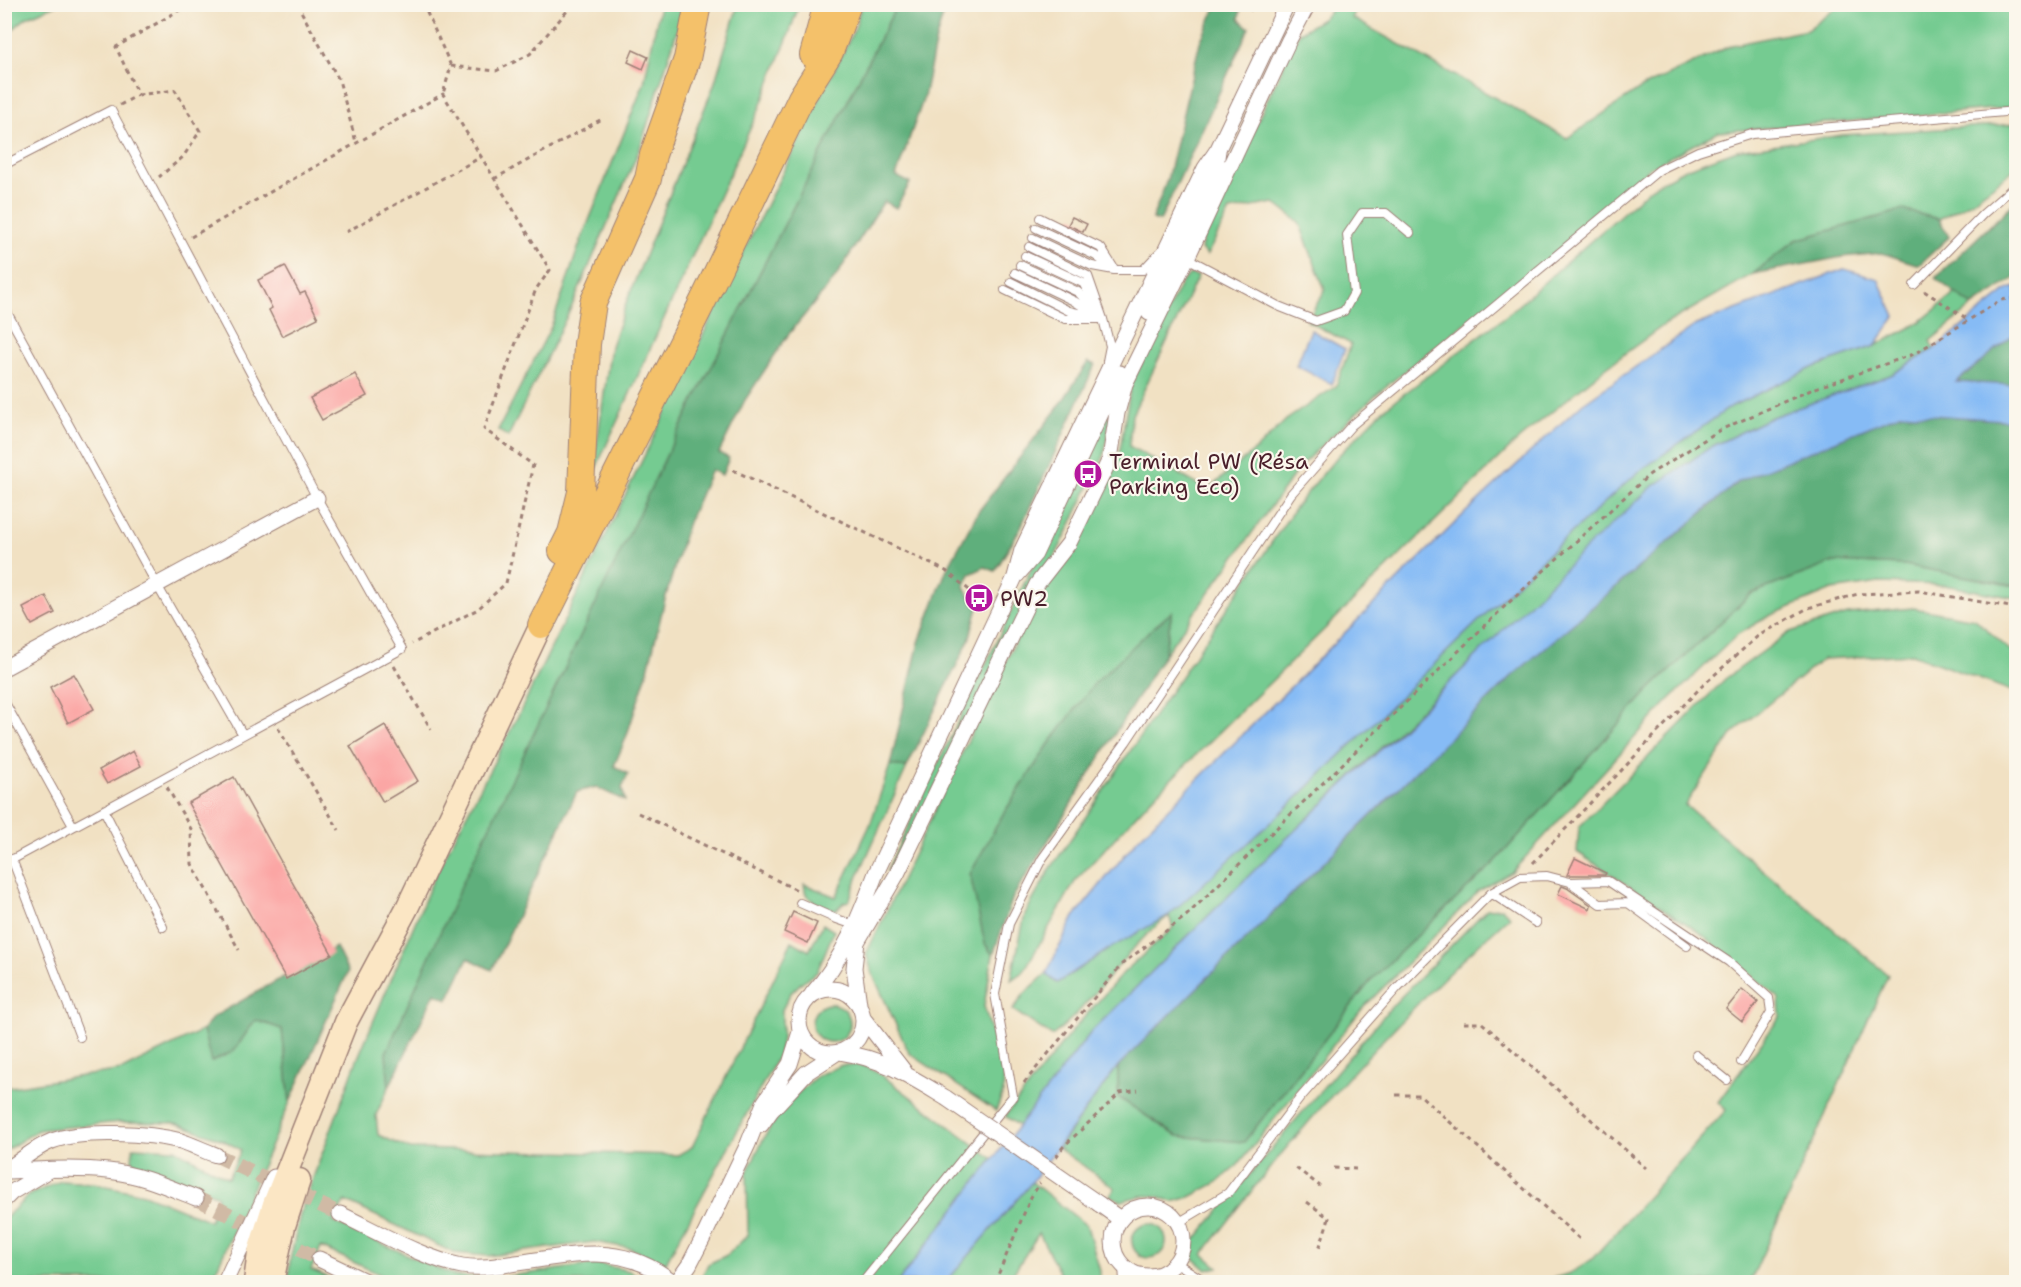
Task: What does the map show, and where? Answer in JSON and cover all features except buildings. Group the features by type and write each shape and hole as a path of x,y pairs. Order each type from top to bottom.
{"highway":[{"path":"541,625 550,579 571,533 581,492 586,344 593,303 648,179 653,155 687,59 698,4"},
{"path":"648,179 664,159 699,69 715,4"},
{"path":"801,98 827,4"},
{"path":"541,625 707,293 801,98 830,52 848,4"}],"main road":[{"path":"255,1282 259,1252 271,1214 346,1022 407,908 541,625"},
{"path":"272,1282 282,1236 296,1189 407,908"}],"street":[{"path":"1016,578 1035,554 1215,171 1218,149 1287,4"},
{"path":"1120,1219 946,1098 905,1073 867,1057 824,1053 814,1049 805,1042 798,1022 804,1002 824,981 835,964 862,910 876,873 1016,578 1023,550 1101,385 1178,251 1308,4"},
{"path":"857,942 897,874 1037,584 1069,543 1110,459 1117,413 1125,384 1178,251"},
{"path":"4,668 317,498"},
{"path":"748,1144 771,1111 806,1073 855,1043 860,1035 861,1011 854,968 862,910"},
{"path":"812,994 832,988 852,996 905,1073"},
{"path":"225,1282 346,1022"},
{"path":"340,1214 436,1259 463,1266 493,1267 588,1253 609,1254 642,1263 675,1282 689,1265 748,1144 764,1103 790,1064 800,1032"},
{"path":"5,1171 50,1142 64,1137 96,1134 168,1138 216,1155"},
{"path":"4,1200 12,1192 52,1169"},
{"path":"5,1171 107,1170 158,1183 196,1198"},
{"path":"1139,1207 1161,1208 1178,1223 1182,1232 1180,1253 1167,1270 1155,1278 1139,1274 1123,1265 1114,1248 1113,1238 1120,1219 1129,1212 1139,1207"},
{"path":"319,1259 367,1282"}],"lane":[{"path":"4,165 111,110 317,498 402,649 8,861 80,1037"},
{"path":"863,1282 1013,1096 994,994 1010,924 1042,858 1126,742 1291,494 1351,426 1659,170 1698,151 1752,134 2016,111"},
{"path":"1914,285 1983,214 2016,185"},
{"path":"1033,238 1092,266 1115,270 1143,270 1178,251 1278,306 1316,321 1344,311 1354,293 1347,235 1362,213 1386,213 1410,233"},
{"path":"1040,218 1101,248 1115,270"},
{"path":"1036,228 1096,256 1115,270"},
{"path":"1029,247 1088,276 1110,346 1101,385"},
{"path":"1025,256 1083,284 1103,319"},
{"path":"1020,265 1078,292 1103,319"},
{"path":"1016,273 1074,301 1103,319"},
{"path":"1011,282 1069,310 1103,319"},
{"path":"1005,290 1065,319 1103,319"},
{"path":"4,307 157,585 243,735"},
{"path":"4,701 74,826"},
{"path":"104,810 163,927"},
{"path":"1178,1223 1228,1192 1315,1081 1397,988 1491,893 1520,877 1547,876 1569,882 1608,881 1729,962 1769,998 1771,1012 1741,1062"},
{"path":"1569,882 1600,904 1628,903 1688,946"},
{"path":"1491,893 1536,923"},
{"path":"800,903 854,925"},
{"path":"1696,1055 1726,1080"},
{"path":"1175,1262 1206,1282"},
{"path":"1123,1265 1124,1282"}],"path":[{"path":"138,95 116,46 190,4"},
{"path":"297,4 339,80 357,143"},
{"path":"181,242 443,94 451,66 423,4"},
{"path":"451,66 496,71 530,54 568,10 569,4"},
{"path":"1240,4 1253,11"},
{"path":"111,110 138,95 175,90 200,131 183,157 150,184"},
{"path":"402,649 478,609 506,583 533,465 484,429 536,289 550,270 443,94"},
{"path":"494,179 602,119"},
{"path":"346,232 481,157"},
{"path":"1914,285 1969,320"},
{"path":"1013,1096 1122,964 1186,916 1504,607 1650,474 1720,430 1813,389 1914,354 2001,300 2016,298"},
{"path":"733,470 946,571 979,598"},
{"path":"1520,877 1701,687 1758,636 1808,608 1858,594 1919,591 2016,608"},
{"path":"388,656 431,729"},
{"path":"273,719 339,830"},
{"path":"162,778 191,829 192,864 239,950"},
{"path":"638,813 798,890 816,910"},
{"path":"1464,1023 1482,1023 1646,1168"},
{"path":"1396,1095 1420,1095 1581,1240"},
{"path":"1296,1168 1320,1186"},
{"path":"1334,1168 1356,1169"},
{"path":"1307,1202 1329,1218 1319,1249"}],"green space":[{"path":"5,4 55,5 26,18 5,36"},
{"path":"660,5 682,5 681,18 640,148 572,306 508,437 498,430 551,327 580,243 644,83"},
{"path":"738,5 799,5 760,107 592,477 611,346 628,298 714,85"},
{"path":"861,5 897,5 670,448 386,1053 389,1087 376,1115 378,1135 410,1149 678,1155 692,1147 792,941 809,951 823,924 834,931 817,972 790,994 782,1010 782,1038 779,1054 665,1264 630,1248 594,1242 488,1256 454,1253 345,1201 333,1222 455,1276 495,1278 598,1264 630,1271 649,1282 396,1282 321,1247 311,1270 339,1282 288,1282 290,1260 300,1215 313,1178 357,1060 435,875 519,714 753,232 855,28"},
{"path":"897,5 946,5 936,39 924,97 896,176 910,183 896,208 884,201 835,278 788,335 745,400 719,453 729,458 722,475 711,470 687,525 664,603 648,670 626,738 614,766 628,774 622,788 625,801 596,787 577,792 492,970 468,958 448,999 435,993 389,1087 386,1053 462,884 670,448"},
{"path":"1217,5 1241,5 1239,19 1249,28 1160,221 1152,219 1167,180 1200,42"},
{"path":"1337,5 1358,5 1352,18 1567,138 1643,87 1732,45 1807,30 1840,5 2016,5 2016,107 1718,132 1651,167 1542,266 1380,391 1301,465 1164,655 1172,612 1049,744 1002,816 971,874 985,944 993,955 984,1006 1004,1076 1003,1093 996,1111 909,1053 873,975 866,954 1027,617 1049,580 1074,549 1119,455 1131,384 1182,282 1190,274 1198,276 1132,415 1129,446 1207,490 1261,445 1286,420 1336,386 1351,344 1307,321 1325,290 1299,222 1274,203 1230,211 1207,255 1201,249 1203,236 1299,33 1322,19"},
{"path":"2016,124 2016,168 1971,202 1939,219 1903,210 1796,240 1753,274 1664,325 1604,369 1519,439 1153,797 1076,880 1024,971 1011,980 1025,914 1051,868 1297,505 1337,457 1383,410 1507,315 1652,187 1685,169 1737,150 1843,135"},
{"path":"2016,201 2016,277 1973,306 1935,278"},
{"path":"1903,210 1939,219 1949,237 1919,265 1882,253 1842,257 1753,274 1796,240"},
{"path":"1956,293 1973,306 1930,341 1934,349 1891,375 1772,417 1711,447 1651,488 1285,840 1092,1031 1019,1126 1005,1116 1072,1031 1124,972 1173,928 1169,916 1138,944 1083,1007 1052,1036 1013,1010 1024,994 1046,974 1057,983 1109,949 1280,814 1537,564 1637,473 1732,406 1814,367 1875,346 1917,324"},
{"path":"2016,333 2016,385 1955,383"},
{"path":"1088,362 1095,365 1020,529 995,571 985,567 970,574 964,587 978,608 969,640 907,767 890,765 919,642 946,571 978,512 1060,405"},
{"path":"1114,396 1104,456 1063,541 902,852 886,872"},
{"path":"1902,413 2016,421 2016,586 1905,565 1834,562 1751,594 1648,691 1495,862 1372,979 1244,1142 1177,1136 1118,1097 1118,1066 1511,677 1739,481"},
{"path":"1834,562 1905,565 2016,586 2016,598 1944,585 1879,583 1832,590 1769,616 1738,634 1668,701 1512,872 1479,891 1362,1009 1237,1166 1218,1182 1190,1197 1173,1202 1157,1196 1140,1196 1122,1201 1110,1196 1115,1188 1058,1148 1118,1066 1118,1097 1177,1136 1244,1142 1372,979 1495,862 1648,691 1751,594"},
{"path":"1913,608 1975,619 2013,653 2014,692 1912,654 1823,659 1733,733 1685,805 1888,975 1750,1282 1542,1282 1539,1280 1567,1274 1592,1259 1726,1110 1718,1102 1780,1017 1779,998 1699,932 1577,852 1579,827 1725,679 1790,632 1848,614"},
{"path":"1172,612 1164,655 1013,897 993,955 985,944 970,874 1002,816 1049,744 1094,684"},
{"path":"890,765 907,767 849,901 844,902 836,910 828,909 806,894 804,884 836,897 870,825"},
{"path":"1501,908 1510,916 1392,1030 1282,1153 1203,1254 1218,1267 1207,1270 1191,1256 1192,1243 1391,1007 1487,909"},
{"path":"336,947 348,972 290,1102 282,1029 255,1020 234,1051 211,1062 203,1030 213,1017"},
{"path":"831,1004 844,1010 850,1023 844,1036 831,1042 818,1036 812,1023 818,1010"},
{"path":"255,1020 282,1029 290,1102 211,1282 5,1282 5,1218 29,1195 61,1181 93,1183 144,1194 210,1221 218,1196 132,1161 133,1147 175,1149 228,1178 241,1150 223,1140 176,1123 120,1122 38,1130 5,1151 5,1088 122,1070 203,1030 212,1062 234,1051"},
{"path":"842,1065 861,1065 876,1071 993,1159 898,1282 699,1282 708,1264 727,1255 748,1235 747,1172 783,1107 818,1075"},
{"path":"1032,1182 1087,1226 1100,1271 1100,1282 1056,1282 1061,1276 1039,1233 1008,1282 946,1282"},
{"path":"1149,1224 1161,1229 1166,1241 1161,1253 1149,1258 1137,1253 1132,1241 1137,1229"}],"water":[{"path":"1844,269 1878,279 1895,317 1875,346 1814,367 1732,406 1637,473 1537,564 1280,814 1169,915 1109,949 1057,983 1046,974 1074,917 1137,840 1466,512 1582,404 1696,325"},
{"path":"2016,287 2016,333 1956,382 2016,385 2016,421 1902,413 1739,481 1511,677 1118,1066 1032,1182 946,1282 898,1282 1092,1031 1285,840 1399,732 1588,546 1651,488 1711,447 1772,417 1891,375 1934,349 2009,289"},
{"path":"1311,330 1345,349 1332,384 1296,366"}],"tunnel":[{"path":"216,1155 340,1214"},
{"path":"196,1198 319,1259"}],"place":[{"name":"Terminal PW (Résa Parking Eco)","path":"1088,474"},
{"name":"PW2","path":"979,598"}]}
